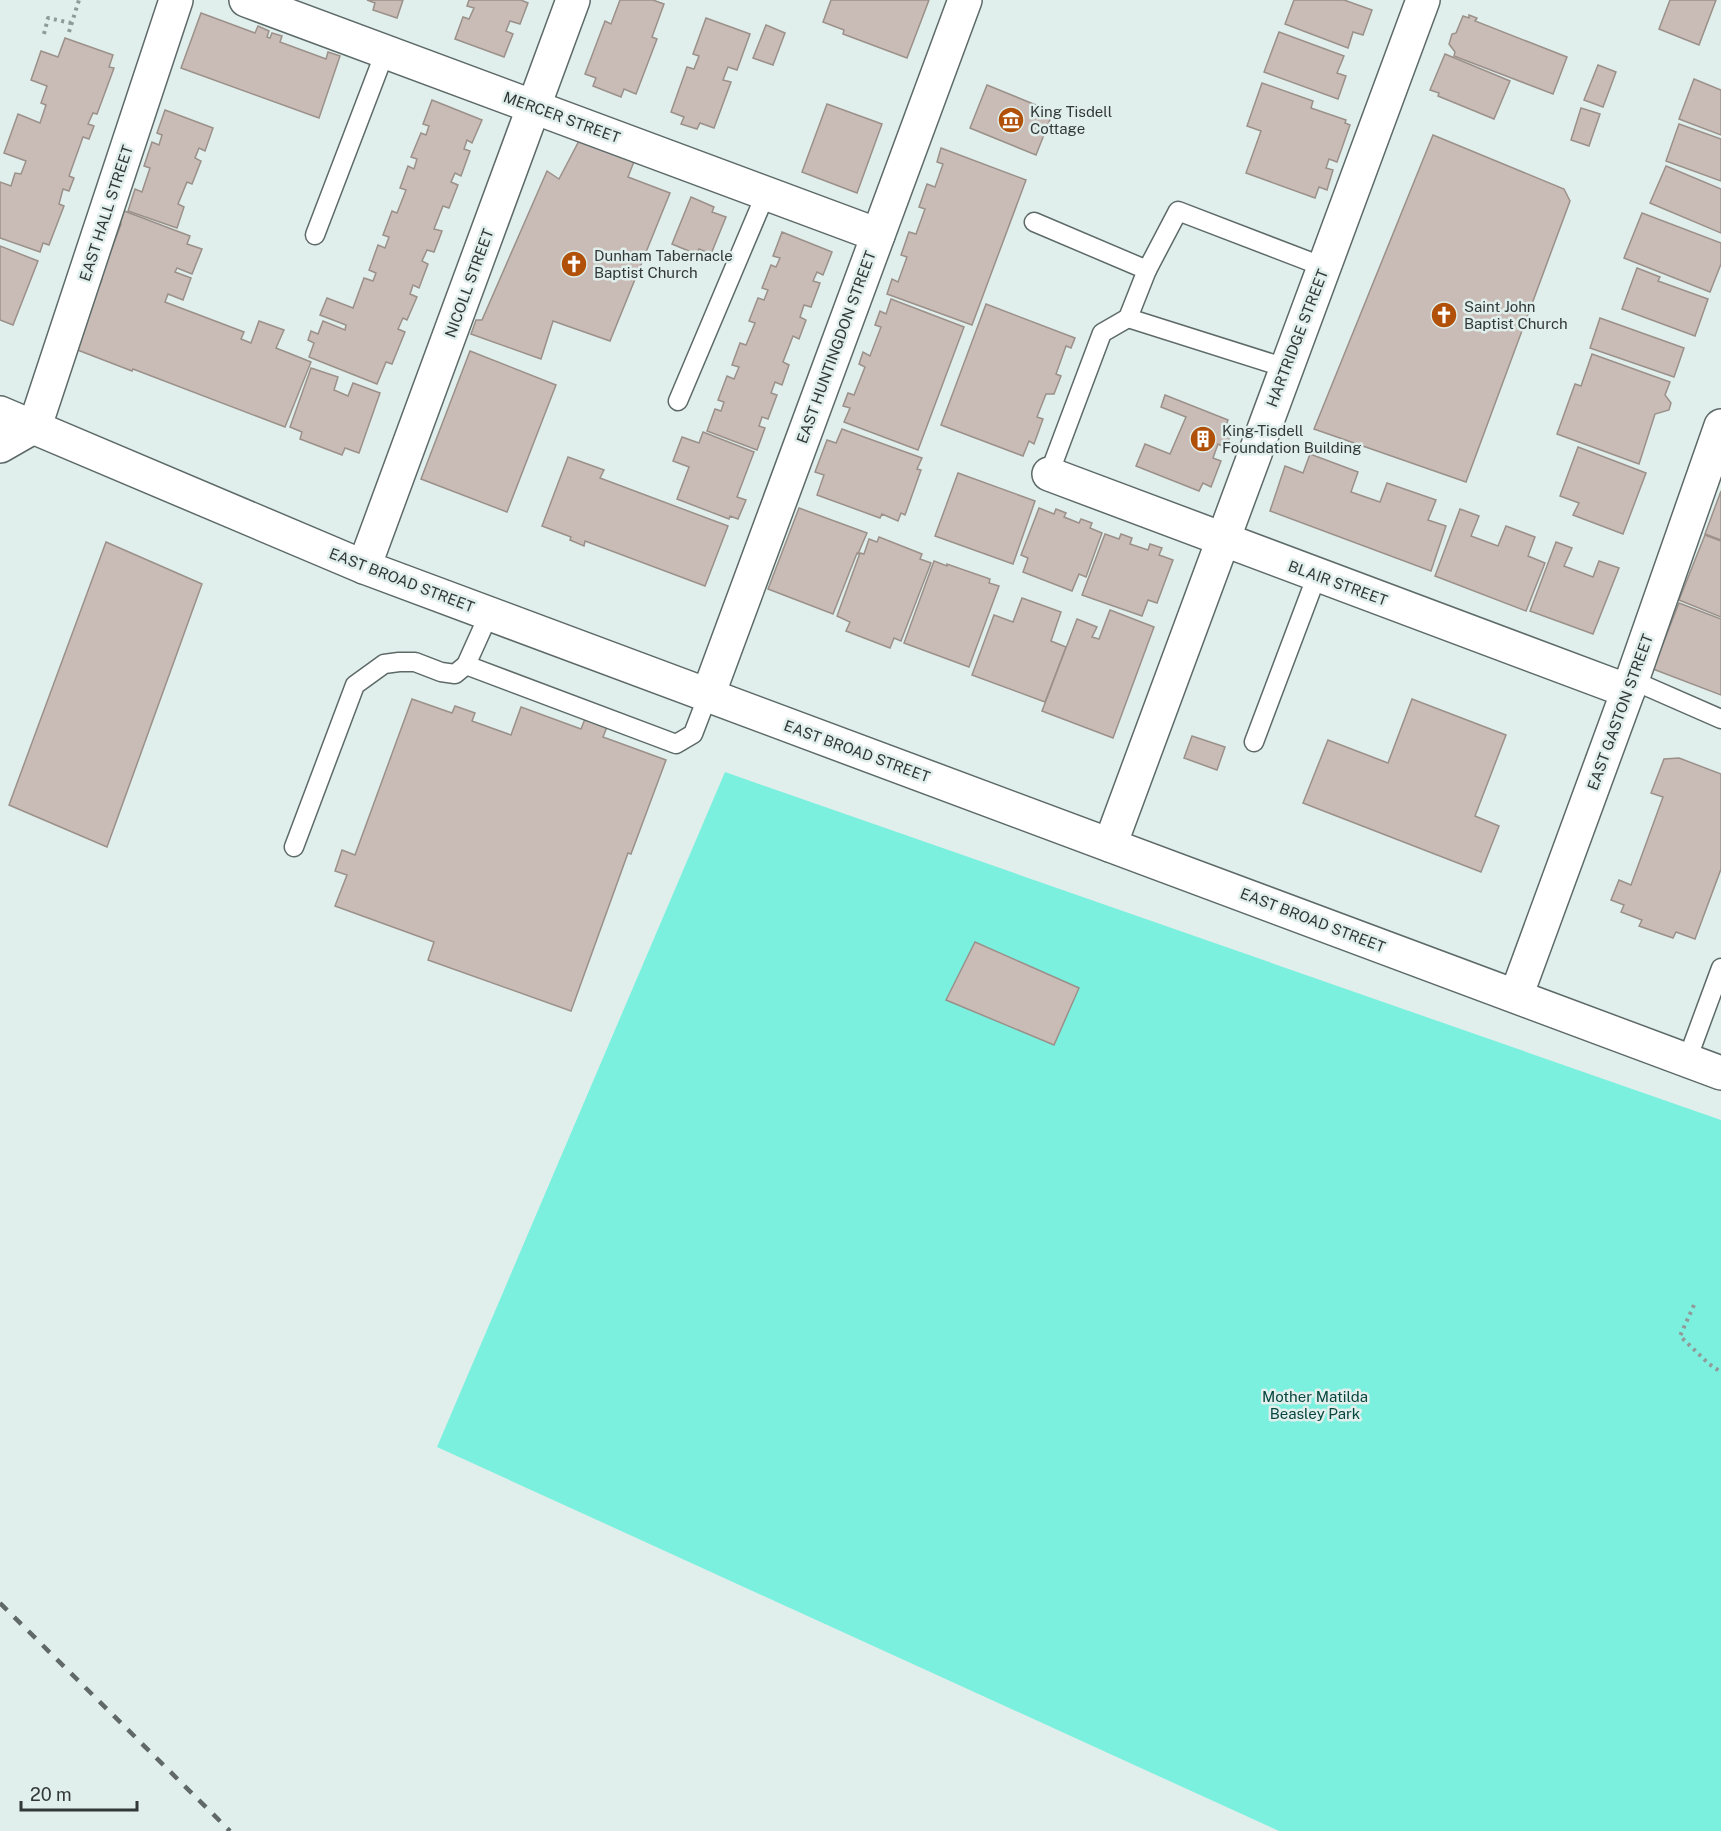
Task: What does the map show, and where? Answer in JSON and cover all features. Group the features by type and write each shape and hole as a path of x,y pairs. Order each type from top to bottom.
{"street":[{"name":"EAST HALL STREET","path":"35,426 176,0"},
{"name":"MERCER STREET","path":"246,0 878,235"},
{"name":"NICOLL STREET","path":"364,567 573,0"},
{"name":"EAST HUNTINGDON STREET","path":"708,695 965,0"},
{"name":"HARTRIDGE STREET","path":"1110,844 1424,0"},
{"name":"EAST BROAD STREET","path":"0,413 364,567 1721,1072"},
{"path":"0,446 35,426"},
{"name":"EAST GASTON STREET","path":"1516,996 1630,686 1721,426"},
{"name":"BLAIR STREET","path":"1048,474 1317,575 1630,686"}],"lane":[{"path":"315,235 385,52"},
{"path":"678,401 766,193"},
{"path":"1048,474 1102,333 1128,318 1147,270 1178,211 1324,267"},
{"path":"1034,222 1147,270"},
{"path":"1128,318 1286,368"},
{"path":"1254,742 1317,575"},
{"path":"294,848 355,685 384,664 415,662 441,672 455,674 466,664 489,614"},
{"path":"466,664 676,744 693,734 708,695"},
{"path":"1630,686 1721,719"},
{"path":"1687,1060 1721,968"}],"path":[{"path":"69,32 78,0"},
{"path":"44,34 48,18 71,23"},
{"path":"1694,1305 1680,1336 1721,1372"}],"green space":[{"name":"Mother Matilda Beasley Park","path":"725,772 1721,1120 1721,1831 1279,1831 437,1447"}],"building":[{"path":"367,0 403,0 397,18 373,10 375,3"},
{"path":"469,0 521,0 528,3 520,24 510,21 506,31 513,34 504,57 455,39 463,17 469,19 474,8 467,6"},
{"path":"620,0 653,0 664,4 652,37 657,39 636,94 624,89 621,97 593,86 596,78 585,74 605,21 611,24"},
{"path":"831,0 929,0 907,58 843,34 844,30 823,22"},
{"path":"1294,0 1344,0 1372,10 1363,35 1353,32 1348,48 1285,24"},
{"path":"1670,0 1716,0 1699,45 1659,29"},
{"path":"201,13 255,33 258,26 269,31 267,37 270,38 272,33 282,36 280,42 326,59 328,52 340,56 319,118 181,68"},
{"path":"1469,15 1477,18 1475,21 1567,57 1553,94 1454,56 1455,52 1449,44 1452,34 1456,33 1463,16 1469,18"},
{"path":"706,18 750,34 737,70 728,67 723,80 731,82 714,128 700,123 697,129 681,124 684,117 671,112 687,67 694,69 699,56 693,54"},
{"path":"766,25 785,33 773,65 753,58"},
{"path":"1279,32 1344,56 1337,73 1346,76 1338,99 1264,72"},
{"path":"65,38 113,55 109,67 114,68 97,114 93,113 88,124 94,126 89,139 83,137 69,176 74,178 69,191 63,189 59,204 64,206 49,245 43,243 40,252 0,238 0,182 11,186 15,173 21,174 26,161 4,153 18,114 40,123 46,105 41,103 47,86 31,80 41,51 58,57"},
{"path":"1445,54 1510,81 1494,119 1438,96 1439,93 1430,90"},
{"path":"1598,65 1616,72 1603,107 1584,100"},
{"path":"1694,79 1721,90 1721,135 1679,119"},
{"path":"1262,83 1313,101 1311,108 1346,120 1345,123 1350,125 1337,162 1329,159 1326,168 1333,170 1327,190 1319,187 1315,198 1246,173 1261,131 1247,126"},
{"name":"King Tisdell Cottage","path":"987,85 1053,112 1036,155 970,128"},
{"path":"432,100 482,120 472,143 467,140 464,149 470,151 461,176 455,173 451,182 458,185 449,208 443,206 434,229 442,231 434,252 427,250 422,261 428,264 419,288 413,285 410,294 417,297 407,320 403,318 398,329 405,332 392,364 386,362 377,384 309,357 314,343 308,340 311,331 318,334 323,321 345,330 346,325 320,315 327,298 353,308 364,278 373,281 376,273 369,270 378,245 385,248 389,237 383,235 392,211 397,213 406,190 400,188 408,166 414,169 417,159 411,157 421,133 426,135 429,126 423,124"},
{"path":"827,104 882,124 857,193 802,172"},
{"path":"1581,108 1600,114 1589,146 1571,140"},
{"path":"165,110 213,128 205,151 199,148 195,158 201,161 192,184 187,182 178,204 184,207 177,228 128,211 135,189 142,192 150,168 144,166 152,142 159,145 162,135 157,133"},
{"path":"1679,124 1721,139 1721,181 1666,161"},
{"name":"Saint John Baptist Church","path":"1433,135 1564,189 1570,201 1466,482 1314,429"},
{"name":"Dunham Tabernacle Baptist Church","path":"580,139 635,159 628,177 670,193 610,341 553,321 541,359 471,334 476,320 482,320 547,171 559,179"},
{"path":"941,148 1026,180 972,325 887,294 892,279 898,282 907,257 901,255 909,232 916,234 925,209 919,207 927,184 935,187 943,164 937,162"},
{"path":"1666,166 1721,189 1721,233 1650,203"},
{"path":"691,197 714,207 712,212 726,217 711,254 699,249 696,254 672,244"},
{"path":"119,209 190,236 187,244 202,249 192,274 177,268 175,272 191,278 183,300 168,294 165,302 244,332 241,339 251,343 259,321 284,330 276,348 311,362 285,427 75,349 102,279 94,276 105,266 121,224 114,222"},
{"path":"1642,213 1721,243 1721,264 1710,292 1624,258"},
{"path":"782,232 832,252 823,275 817,272 813,281 820,283 811,307 804,305 800,317 806,320 799,339 793,336 783,362 789,365 782,385 775,382 771,393 777,395 768,419 762,417 759,426 765,428 757,450 707,431 715,409 721,411 724,402 718,400 727,376 734,379 739,367 732,365 740,343 746,345 755,323 749,321 758,298 764,300 768,290 762,288 771,265 776,267 780,258 773,256"},
{"path":"0,246 38,261 13,325 0,320"},
{"path":"1637,268 1660,277 1658,281 1708,299 1695,336 1622,309"},
{"path":"891,299 964,327 918,450 844,422 850,408 843,406 848,393 854,395 865,367 859,364 863,352 870,356 881,327 875,325 880,311 886,314"},
{"path":"986,304 1075,338 1071,348 1066,346 1056,374 1061,376 1054,394 1046,394 1037,417 1043,419 1034,444 1029,441 1023,456 941,425"},
{"path":"1600,318 1684,348 1674,377 1590,348"},
{"path":"470,351 556,385 507,512 421,479"},
{"path":"1592,354 1670,382 1665,395 1671,403 1669,410 1655,414 1639,464 1557,434 1575,384 1581,386"},
{"path":"311,368 338,377 334,390 348,396 353,383 380,393 359,453 345,448 342,455 300,439 302,432 290,427"},
{"name":"King-Tisdell Foundation Building","path":"1165,395 1228,420 1224,431 1231,434 1226,448 1218,444 1213,458 1221,461 1211,487 1203,483 1199,491 1136,466 1145,444 1170,454 1186,417 1161,407"},
{"path":"842,429 922,458 917,469 921,470 905,515 901,513 898,521 882,514 880,518 817,495 824,475 815,472 827,440 836,443"},
{"path":"703,432 754,452 737,497 746,500 738,519 730,516 729,519 677,499 689,467 673,461 682,437 699,443"},
{"path":"1578,447 1646,473 1623,534 1573,515 1579,503 1560,496"},
{"path":"1310,454 1358,472 1351,492 1380,502 1387,483 1436,500 1428,520 1446,526 1431,571 1270,511 1285,466 1303,473"},
{"path":"568,457 604,470 600,478 728,526 705,586 585,541 584,546 570,540 571,537 542,526"},
{"path":"958,473 1035,501 1013,564 935,536"},
{"path":"1721,491 1721,540 1705,534"},
{"path":"799,508 867,533 833,614 768,589"},
{"path":"1039,508 1054,514 1056,509 1066,513 1064,517 1079,523 1081,519 1092,523 1090,528 1102,533 1086,577 1079,574 1072,591 1023,572 1028,558 1021,555"},
{"path":"1460,509 1479,516 1471,536 1498,546 1506,526 1535,537 1528,556 1545,563 1526,611 1435,576"},
{"path":"1105,534 1119,539 1121,534 1132,538 1130,544 1148,550 1150,544 1162,548 1159,555 1173,560 1157,603 1148,600 1142,616 1082,595"},
{"path":"1705,535 1721,541 1721,617 1679,600"},
{"path":"879,537 922,554 920,559 931,563 901,641 894,638 890,648 846,631 850,622 837,616 860,553 864,554 869,539 877,542"},
{"path":"106,542 202,584 107,847 9,805"},
{"path":"1556,542 1572,548 1564,566 1593,577 1599,561 1619,568 1593,634 1530,611"},
{"path":"934,561 990,579 989,583 999,586 969,667 904,643"},
{"path":"1022,598 1061,612 1051,641 1066,647 1045,702 972,675 994,615 1013,622"},
{"path":"1679,603 1721,619 1721,695 1653,669"},
{"path":"1110,610 1154,627 1113,738 1042,711 1077,619 1097,627 1092,637 1099,639"},
{"path":"412,699 452,713 455,706 475,713 472,721 511,735 521,707 581,729 585,719 607,727 603,737 666,760 631,854 628,853 571,1011 428,960 434,942 335,906 347,875 335,871 342,850 355,855"},
{"path":"1412,699 1506,735 1475,816 1499,826 1481,872 1303,803 1328,740 1388,763"},
{"path":"1192,736 1225,747 1217,770 1184,758"},
{"path":"1679,758 1721,774 1721,869 1695,939 1676,932 1673,938 1639,926 1642,920 1621,912 1624,905 1611,900 1619,880 1631,885 1663,797 1651,793 1664,759"},
{"path":"975,942 1079,988 1054,1045 946,1000"}],"railway":[{"path":"0,1603 230,1831"}],"place":[{"name":"King Tisdell Cottage","path":"1011,120"},
{"name":"Dunham Tabernacle Baptist Church","path":"574,264"},
{"name":"Saint John Baptist Church","path":"1444,315"},
{"name":"King-Tisdell Foundation Building","path":"1203,439"}]}
